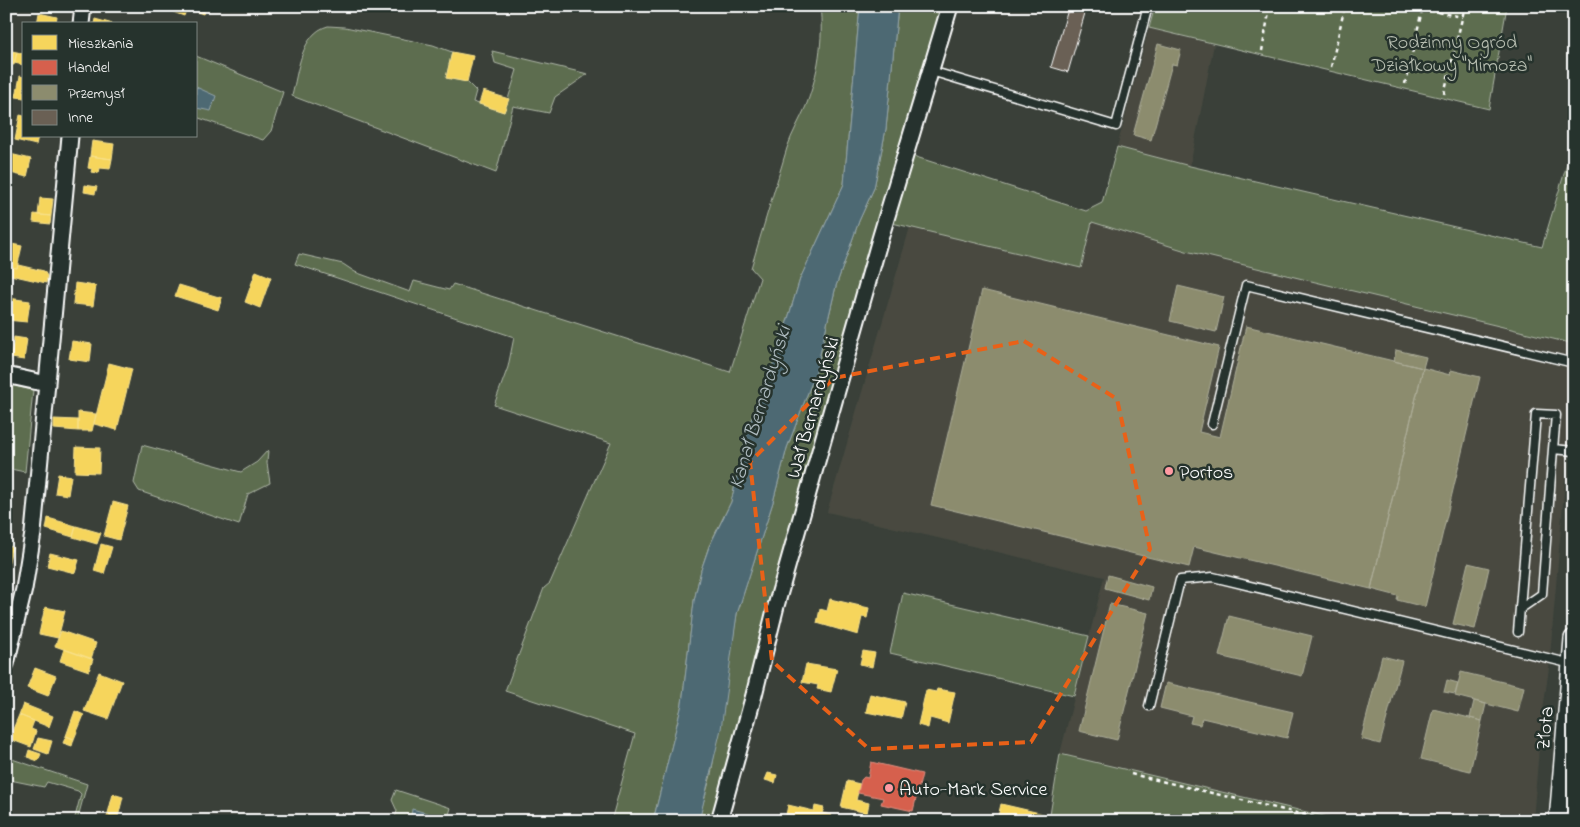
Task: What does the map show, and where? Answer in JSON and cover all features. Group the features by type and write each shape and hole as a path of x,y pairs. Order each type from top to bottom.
{"street":[{"path":"81,22 83,6"},
{"name":"Wał Bernardyński","path":"719,821 754,695 776,606 880,239 950,6"},
{"path":"6,664 30,550 70,138"},
{"path":"6,375 46,384"},
{"name":"Złota","path":"1559,821 1570,720 1574,638"}],"lane":[{"path":"931,71 1116,126 1148,6"},
{"path":"1212,424 1246,285 1574,363"},
{"path":"1518,632 1536,414 1556,415 1542,594 1520,609"},
{"path":"1553,449 1574,451"},
{"path":"1149,706 1180,580 1212,577 1572,664"}],"path":[{"path":"1262,51 1270,6"},
{"path":"1331,67 1345,6"},
{"path":"1444,94 1465,6"},
{"path":"1568,6 1574,21"},
{"path":"1405,84 1422,8 1462,17"},
{"path":"1131,774 1332,821"}],"highlighted area":[{"path":"1024,341 1117,399 1150,549 1031,742 869,749 772,661 750,462 834,378"}],"shaded area":[{"path":"1149,28 1214,44 1190,166 1117,147"},
{"path":"1092,222 1186,251 1574,344 1574,374 1549,668 1541,724 1533,821 1345,821 1060,754 1104,577 827,512 910,227 1081,268"}],"green space":[{"path":"820,6 860,6 844,184 800,279 777,355 763,386 749,426 731,502 709,546 701,570 694,601 682,704 653,821 611,821 635,734 505,691 544,588 550,583 611,443 494,405 508,367 514,337 295,264 299,254 343,264 355,272 410,292 414,281 449,290 453,284 730,372 760,278 751,268 787,148 806,106 814,82 819,57"},
{"path":"898,6 944,6 876,225 713,821 698,821 711,775 737,614 773,502 787,448 816,371 836,286 859,221 874,188 886,129"},
{"name":"Rodzinny Ogród Działkowy \"Mimoza\"","path":"1155,6 1507,6 1489,109 1149,28"},
{"path":"328,26 345,27 433,45 452,52 446,78 467,82 476,91 473,102 504,112 517,70 495,63 492,51 588,74 555,97 549,113 513,106 496,173 292,96 306,45 319,30"},
{"path":"198,57 283,92 271,131 263,140 198,118"},
{"path":"1574,141 1574,344 1186,251 1092,222 1081,268 892,223 913,156 1086,211 1102,203 1117,147 1190,166 1542,247"},
{"path":"6,384 33,390 25,472 6,468"},
{"path":"142,445 241,472 257,462 268,450 267,463 270,483 248,494 239,525 139,491 134,483"},
{"path":"903,593 1089,636 1074,696 890,653"},
{"path":"1060,754 1345,821 1049,821"},
{"path":"6,757 87,784 77,821 74,821 81,794 78,791 47,782 44,787 10,780 6,791"},
{"path":"396,790 451,808 447,821 394,821 397,811 392,800"}],"water":[{"name":"Kanał Bernardyński","path":"860,6 898,6 886,129 874,188 859,221 836,286 816,371 787,448 773,502 737,614 721,729 701,813 698,821 653,821 682,704 694,601 701,570 709,547 731,502 749,426 763,386 777,355 800,279 844,184"},
{"path":"198,88 216,96 211,111 198,108"},
{"path":"412,809 434,815 432,821 419,821 411,818"}],"building: Mieszkania":[{"path":"175,6 206,6 203,14 187,8 184,16 173,12"},
{"path":"39,13 57,17 56,22 37,22"},
{"path":"95,19 106,22 94,22"},
{"path":"6,50 17,52 14,65 6,64"},
{"path":"17,52 22,53 22,65 14,63"},
{"path":"452,52 473,56 467,82 446,78"},
{"path":"20,76 22,76 22,98 16,97"},
{"path":"483,91 509,99 504,112 479,104"},
{"path":"20,115 22,116 22,138 38,138 36,145 15,140"},
{"path":"92,141 114,144 112,159 90,156"},
{"path":"6,153 31,159 27,177 6,172"},
{"path":"90,156 112,159 110,169 100,168 99,173 91,172 92,169 88,168"},
{"path":"85,185 97,187 95,194 84,192"},
{"path":"40,198 53,199 51,216 38,215"},
{"path":"34,214 51,216 50,224 33,222"},
{"path":"6,243 22,246 17,268 6,266"},
{"path":"18,265 44,271 47,276 46,283 6,274 6,266 17,268"},
{"path":"256,271 271,277 260,308 245,302"},
{"path":"75,283 96,286 93,306 73,304"},
{"path":"179,285 222,298 218,310 175,296"},
{"path":"8,298 30,301 27,322 6,320"},
{"path":"14,337 27,339 24,360 11,358"},
{"path":"72,341 92,344 90,362 69,359"},
{"path":"109,363 132,369 117,430 94,424"},
{"path":"78,412 96,414 92,431 78,431"},
{"path":"54,419 78,420 78,431 54,429"},
{"path":"76,447 100,448 99,473 75,472"},
{"path":"58,474 71,476 68,495 55,493"},
{"path":"113,502 128,506 119,540 104,536"},
{"path":"48,518 76,526 73,537 46,529"},
{"path":"76,526 101,533 97,544 73,537"},
{"path":"101,544 112,547 104,574 94,571"},
{"path":"6,545 12,547 8,566 6,566"},
{"path":"50,553 79,560 75,573 47,566"},
{"path":"830,599 869,608 867,618 862,617 858,635 817,623 820,609 827,611"},
{"path":"45,607 65,611 58,638 39,634"},
{"path":"61,631 96,643 91,659 55,646"},
{"path":"64,649 93,659 89,671 60,661"},
{"path":"863,651 875,653 872,667 860,664"},
{"path":"806,664 837,669 831,692 817,689 818,685 802,682"},
{"path":"35,668 56,676 48,696 27,688"},
{"path":"99,672 122,681 108,719 84,711"},
{"path":"937,689 955,692 948,723 930,718 928,728 918,725 926,690 936,692"},
{"path":"870,694 905,702 901,719 866,712"},
{"path":"23,704 53,716 49,727 19,715"},
{"path":"75,711 84,715 74,739 66,736"},
{"path":"19,715 34,721 31,729 36,731 31,747 12,740 13,729"},
{"path":"66,736 74,739 72,746 63,743"},
{"path":"38,738 52,741 48,754 34,749"},
{"path":"29,750 41,754 38,761 27,757"},
{"path":"768,773 777,775 775,783 765,780"},
{"path":"847,781 860,784 856,800 869,803 867,813 841,807"},
{"path":"113,794 123,797 117,821 106,821"},
{"path":"1001,804 1044,814 1043,821 997,821"},
{"path":"788,805 814,811 815,806 824,808 822,813 831,815 829,821 809,821 786,815"},
{"path":"786,815 809,821 784,821"}],"building: Handel":[{"name":"Auto-Mark Service","path":"871,762 922,774 913,811 881,804 883,798 858,793 861,780 864,777 868,778"}],"building: Przemysł":[{"path":"1158,44 1181,50 1177,65 1172,64 1151,140 1133,135"},
{"path":"1178,286 1224,297 1216,332 1170,321"},
{"name":"Portos","path":"982,290 1219,347 1199,432 1220,437 1246,326 1423,368 1371,589 1194,547 1189,567 931,505"},
{"path":"1396,350 1426,357 1423,368 1394,361"},
{"path":"1423,368 1450,375 1451,370 1480,377 1425,607 1397,600 1398,596 1371,589"},
{"path":"1468,563 1489,568 1475,629 1453,624"},
{"path":"1108,575 1152,587 1149,600 1105,588"},
{"path":"1110,604 1148,613 1117,740 1079,731"},
{"path":"1229,616 1312,636 1302,676 1219,656"},
{"path":"1382,656 1402,661 1380,744 1361,739"},
{"path":"1461,672 1524,687 1518,712 1455,696"},
{"path":"1447,680 1458,683 1455,694 1444,692"},
{"path":"1166,683 1293,712 1287,738 1202,718 1200,725 1190,723 1192,716 1160,708"},
{"path":"1474,701 1486,704 1482,721 1470,718"},
{"path":"1433,709 1482,721 1470,771 1421,759"}],"building: Inne":[{"path":"1069,6 1087,6 1068,72 1051,67"}],"place":[{"name":"Portos","path":"1169,471"},
{"name":"Auto-Mark Service","path":"889,788"}]}
